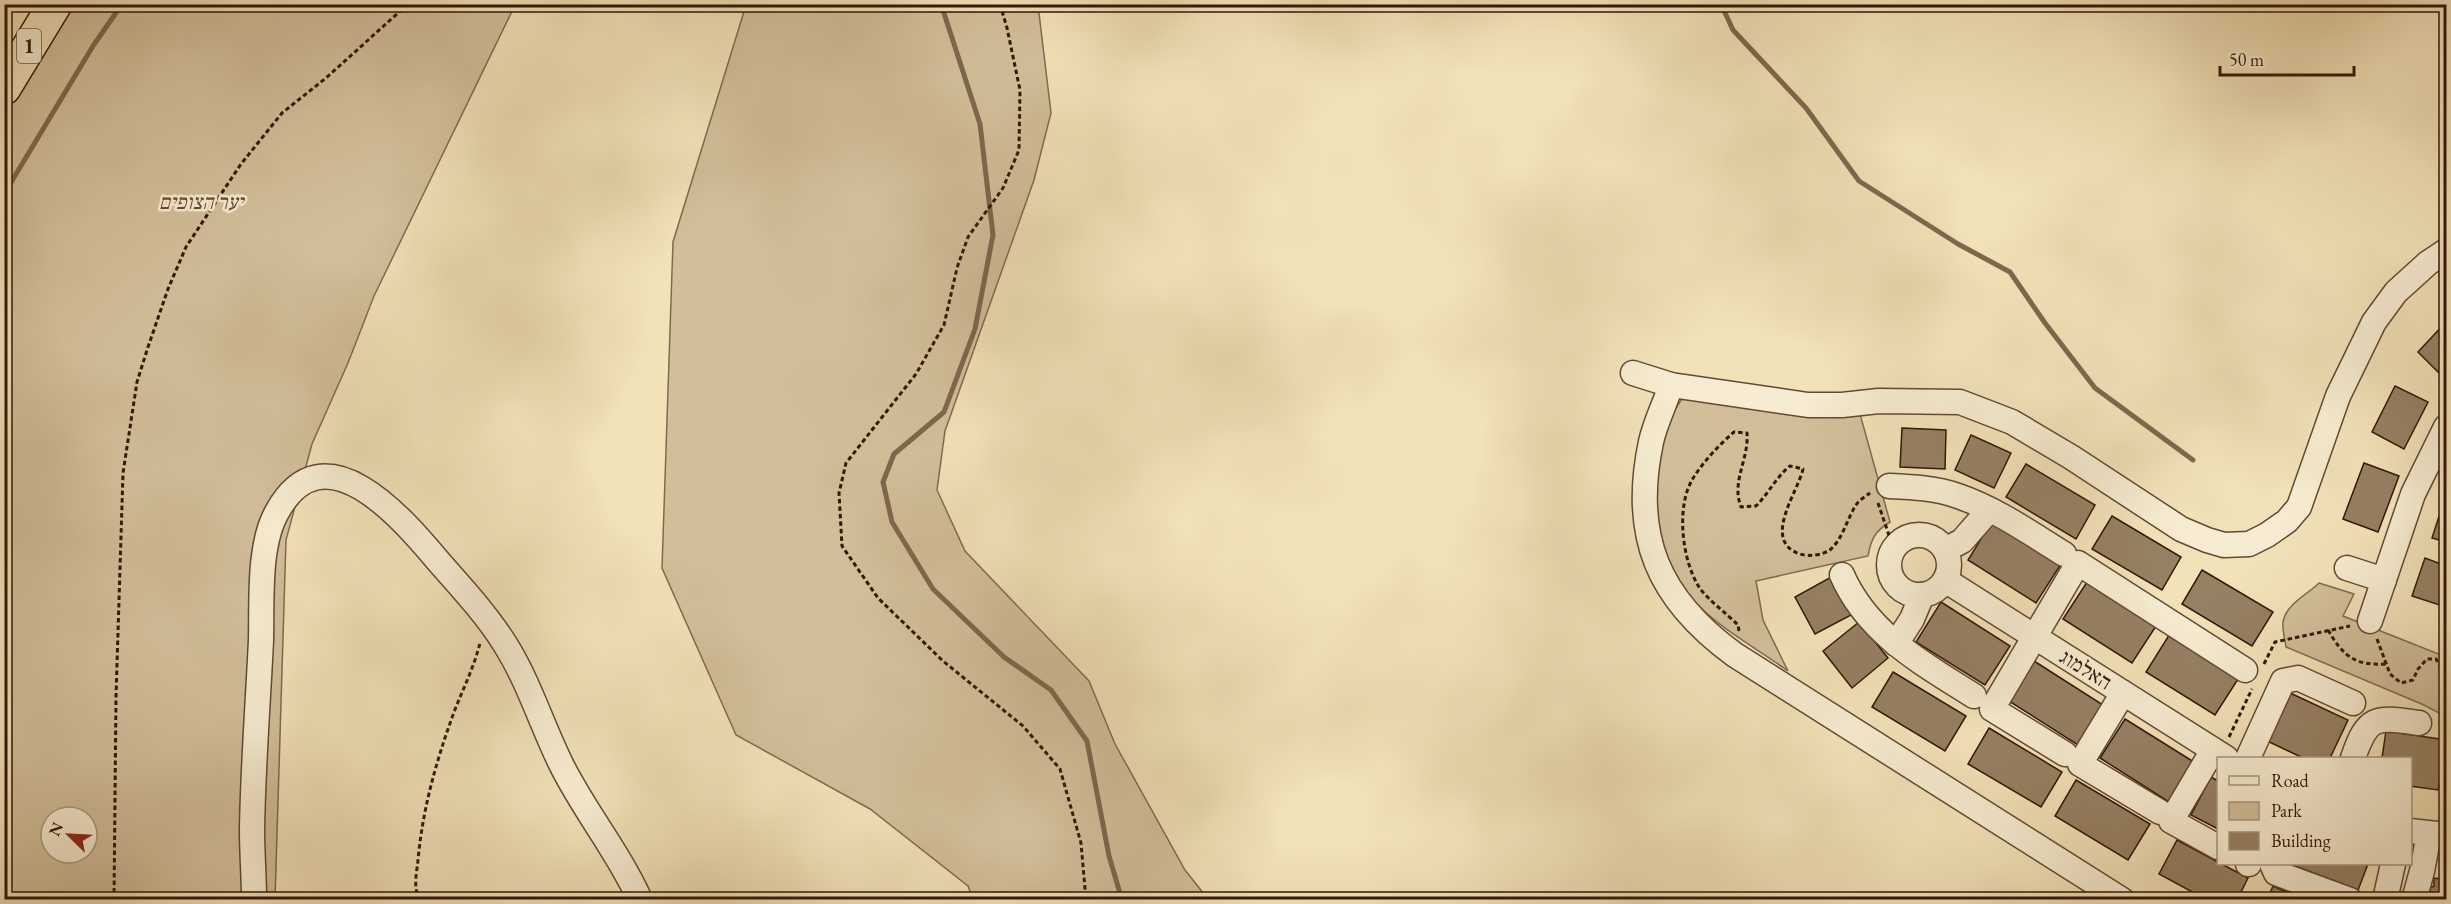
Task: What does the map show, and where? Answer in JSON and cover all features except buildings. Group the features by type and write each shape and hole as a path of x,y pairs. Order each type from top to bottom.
{"highway":[{"name":"1","path":"4,88 55,4"}],"street":[{"path":"1633,373 1671,386 1808,405 1960,402 2012,422 2071,457 2181,529 2224,545 2249,544 2267,536 2287,521 2299,507 2338,396 2374,322 2396,292 2428,263 2446,251"},
{"path":"1671,386 1652,440 1646,474 1646,529 1660,572 1674,598 1712,638 1735,655 2122,900"},
{"path":"2370,621 2413,494 2446,428"},
{"path":"254,900 252,827 268,536 276,513 290,491 306,481 325,476 340,478 361,487 405,522 485,615 506,646 562,766 640,900"},
{"path":"1889,486 1935,490 1957,496 1989,510 2064,554"},
{"path":"1945,550 1962,541 1989,510"},
{"path":"1920,535 1930,537 1945,550 1949,565 1945,580 1939,588 1922,595 1912,594 1897,585 1889,568 1894,549 1901,542 1920,535"},
{"path":"2065,754 1992,709 2078,562 2246,670"},
{"path":"2346,568 2384,580"},
{"path":"1842,575 1850,593 1873,624 1896,644 1974,696"},
{"name":"האלמוג","path":"1945,580 2219,754"},
{"path":"1896,644 1912,619 1922,595"},
{"path":"2249,757 2283,681 2298,678 2353,703"},
{"path":"2123,693 2080,764 2160,813"},
{"path":"2354,757 2362,732 2372,723 2390,719 2419,723"},
{"path":"2217,846 2171,821 2219,754"},
{"path":"2414,900 2429,833"},
{"path":"2272,865 2276,873 2350,900"},
{"path":"2385,900 2393,865"}],"path":[{"path":"114,900 116,696 123,473 137,382 148,347 168,289 186,247 241,164 282,113 326,78 408,4"},
{"path":"1000,4 1020,90 1019,150 1003,188 968,237 957,268 944,325 916,374 846,463 839,493 842,546 878,598 943,661 1023,726 1060,769 1081,843 1086,900"},
{"path":"1735,655 1741,642 1738,625 1699,587 1685,551 1683,520 1684,502 1692,480 1722,442 1734,432 1747,434 1748,444 1736,494 1741,507 1756,506 1769,494 1780,474 1790,466 1803,469 1786,507 1782,526 1785,543 1793,552 1807,557 1829,552 1857,504 1874,490 1894,549"},
{"path":"421,900 417,895 416,881 422,816 448,730 476,660 485,615"},
{"path":"2370,621 2390,674 2401,683 2413,680 2418,669 2427,659 2436,659 2443,672 2446,692"},
{"path":"2328,630 2338,648 2347,656 2363,663 2386,663"}],"green space":[{"name":"יער הצופים","path":"69,5 515,5 374,296 348,363 312,444 286,540 275,899 5,900 4,115"},
{"path":"746,5 1038,5 1051,113 1034,180 945,431 937,490 965,551 1089,681 1115,744 1185,870 1208,899 973,899 968,886 870,809 736,735 662,568 673,242"},
{"path":"1685,395 1860,414 1890,522 1874,536 1868,556 1756,581 1763,620 1788,671 1730,632 1699,606 1675,576 1666,559 1655,523 1654,486 1666,429"},
{"path":"2319,583 2354,594 2343,616 2446,657 2446,721 2441,714 2424,705 2286,647 2283,622 2288,610"}],"waterway":[{"path":"4,194 93,46 122,4"},
{"path":"941,4 980,124 993,235 975,329 944,412 894,454 883,482 892,522 933,589 1004,657 1051,690 1087,741 1109,856 1122,900"},
{"path":"1721,4 1733,30 1806,108 1859,181 1958,244 2010,272 2045,323 2095,388 2193,460"}]}
